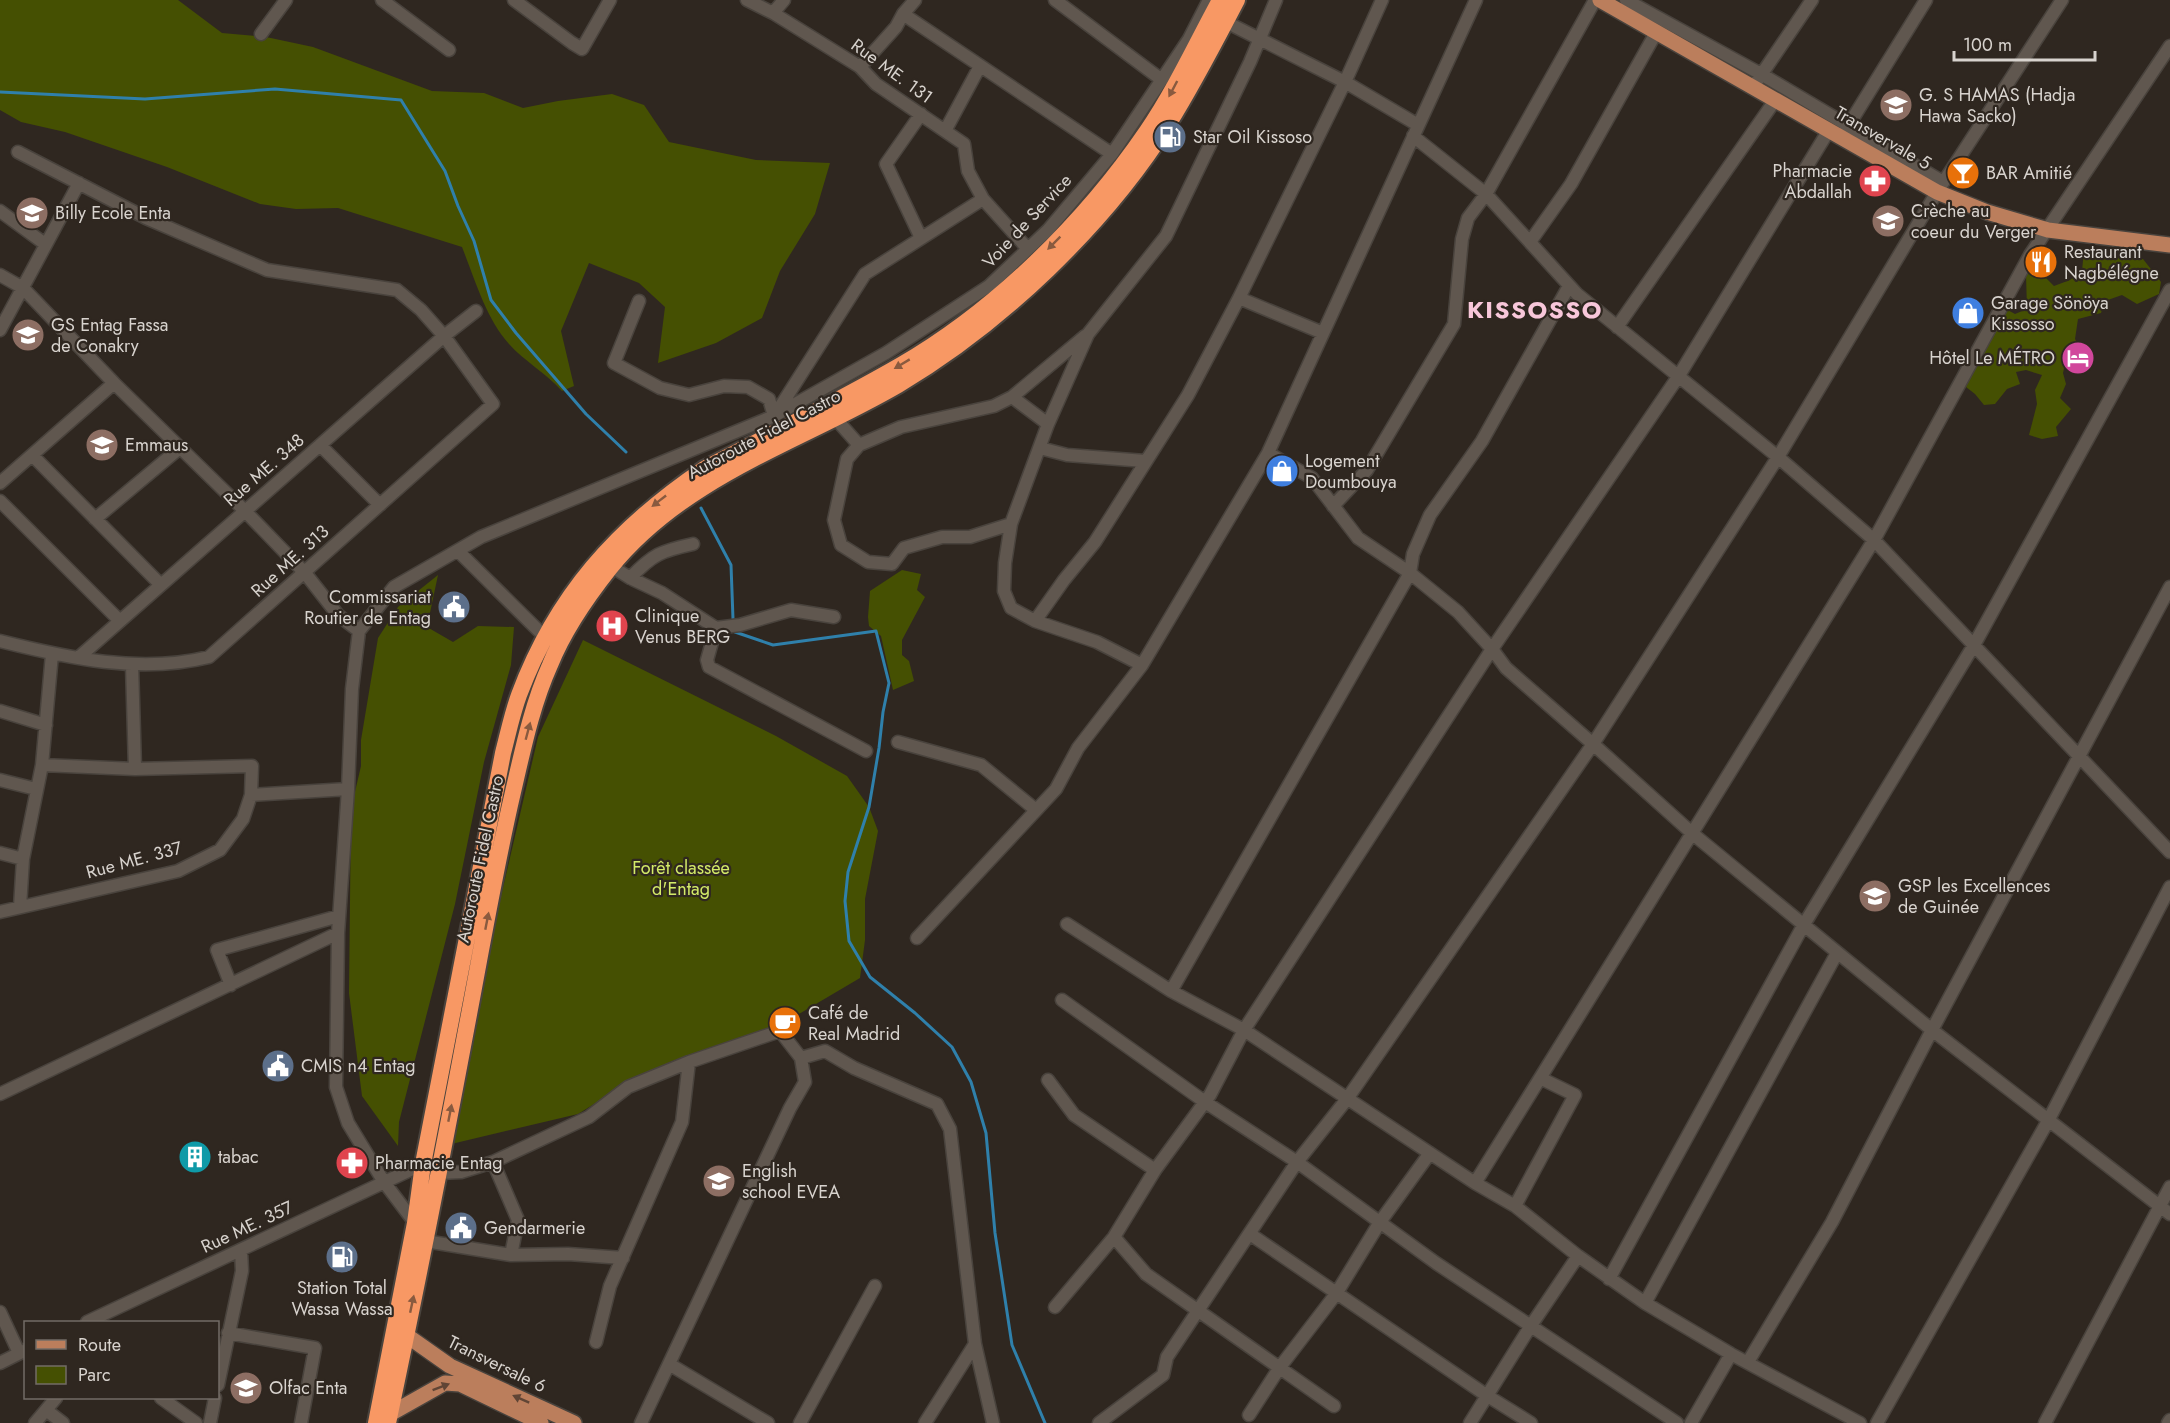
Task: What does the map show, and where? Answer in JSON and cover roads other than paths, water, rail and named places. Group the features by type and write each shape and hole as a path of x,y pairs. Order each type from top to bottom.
{"highway":[{"name":"Autoroute Fidel Castro","path":"400,1334 425,1241 431,1168 503,753 519,696 545,637 572,592 611,546 645,512 704,469 777,423 902,364 946,335 1010,285 1037,260 1124,163 1167,100 1220,0"},
{"name":"Autoroute Fidel Castro","path":"385,1420 400,1334 415,1223 431,1168 502,838 536,700 551,661 579,610 611,566 672,508 718,477 897,386 963,342 1052,266 1133,174 1167,126 1237,0"}],"main road":[{"name":"Transvervale 5","path":"1600,0 1757,80 1776,99 1840,131 1987,212 2048,230 2170,244"},
{"name":"Transversale 6","path":"400,1334 450,1366 574,1423"},
{"name":"Transversale 6","path":"385,1420 445,1383 460,1384 541,1423"}],"street":[{"path":"261,34 286,0"},
{"path":"382,0 449,50"},
{"path":"514,0 582,49 610,0"},
{"name":"Rue ME. 131","path":"747,0 773,13 860,67 876,84 964,144 968,171 983,199 1028,249"},
{"path":"773,13 784,0"},
{"path":"860,67 896,27 915,0"},
{"path":"1055,0 1162,80"},
{"name":"Voie de Service","path":"359,631 394,587 481,537 777,423 989,286 1048,230 1112,154 1189,39 1209,0"},
{"path":"1011,524 970,537 942,537 904,548 892,564 868,561 841,545 834,520 847,459 859,445 901,427 994,406 1012,397 1088,334 1166,236 1276,0"},
{"path":"1035,621 1095,542 1188,395 1239,298 1345,82 1382,0"},
{"path":"917,938 1056,789 1078,748 1142,665 1268,453 1476,0"},
{"path":"1333,506 1367,470 1454,324 1462,239 1468,218 1485,194 1595,0"},
{"path":"1626,0 1840,131"},
{"path":"1757,80 1812,0"},
{"path":"1055,1307 1114,1237 1155,1170 1205,1102 1244,1030 1492,649 1678,376 1926,0"},
{"path":"1099,1423 1163,1375 1167,1357 1297,1162 1347,1099 1593,744 1778,457 1940,187 2062,0"},
{"path":"903,14 1112,154"},
{"path":"1226,21 1345,82 1416,130 1485,194 1569,286 1778,457 1874,540 2170,852"},
{"path":"1530,242 1571,184 1657,31"},
{"path":"1475,1183 1874,540 2030,255 2170,46"},
{"path":"945,131 980,66"},
{"path":"1617,327 1776,99"},
{"path":"921,114 886,164 921,238"},
{"path":"18,152 146,218 267,270 397,290 421,310 444,336"},
{"path":"0,330 79,183"},
{"path":"777,423 865,274 983,199"},
{"path":"0,212 45,244"},
{"path":"0,275 23,288 114,383 246,511 305,573 338,615 359,631 352,689 338,933 336,1087 348,1123 384,1182 415,1223"},
{"path":"1171,991 1410,573 1413,554 1430,515 1482,441 1569,286"},
{"path":"1609,1279 1803,926 1974,645 2170,290"},
{"path":"1239,298 1323,333"},
{"path":"639,301 614,363 660,388 689,394 724,386 748,387 769,399 777,423"},
{"name":"Rue ME. 348","path":"78,658 444,336 476,311"},
{"path":"1088,334 1048,424 1011,524 1005,563 1004,591 1011,608 1035,621 1097,642 1142,665"},
{"name":"Rue ME. 313","path":"0,641 52,654 132,665 186,663 209,657 493,404 444,336"},
{"path":"0,483 114,383"},
{"path":"1012,397 1048,424"},
{"path":"835,418 859,445"},
{"path":"320,445 380,505"},
{"path":"95,519 181,447"},
{"path":"1040,448 1068,455 1146,461"},
{"path":"1268,453 1312,478 1358,538 1410,573 1458,612 1506,668 1693,834 1932,1030 2165,1210"},
{"path":"32,455 161,585"},
{"path":"0,501 120,621"},
{"path":"630,578 648,559 670,549 693,544"},
{"path":"458,550 545,637"},
{"path":"611,566 662,593 716,628 740,625 791,610 834,617"},
{"path":"1748,1362 1832,1222 1932,1030 2170,587"},
{"path":"716,628 707,660 709,667 866,751"},
{"path":"20,907 23,859 42,765 52,654"},
{"path":"42,765 135,769 132,665"},
{"path":"0,711 46,725"},
{"path":"898,742 981,765 1036,810"},
{"name":"Rue ME. 337","path":"0,912 178,871 220,850 243,819 251,795 252,766 135,769"},
{"path":"0,780 36,789"},
{"path":"251,795 348,789"},
{"path":"0,853 23,859"},
{"path":"1877,1423 2048,1121 2170,887"},
{"path":"231,985 217,950 339,916"},
{"path":"1067,924 1171,991 1244,1030 1475,1183 1515,1206 1578,1256 1645,1303 1731,1354 1860,1423"},
{"path":"0,1094 338,933"},
{"path":"1645,1303 1837,953"},
{"path":"1062,999 1205,1102 1297,1162 1530,1327 1677,1423"},
{"name":"Rue ME. 357","path":"91,1321 384,1182 431,1168 461,1172 493,1162 588,1117 628,1087 689,1062 780,1031 801,1058"},
{"path":"641,1423 790,1108 805,1082 801,1058 825,1051 854,1068 936,1104 950,1129 975,1344 993,1423"},
{"path":"596,1342 610,1286 682,1122 689,1062"},
{"path":"1515,1206 1575,1095 1540,1078"},
{"path":"1048,1080 1074,1114 1155,1170"},
{"path":"1249,1415 1280,1367 1336,1294 1380,1222 1430,1153"},
{"path":"493,1162 518,1220 511,1256"},
{"path":"2045,1423 2165,1210 2170,1187"},
{"path":"1250,1234 1486,1395 1531,1423"},
{"path":"1114,1237 1146,1274 1334,1406"},
{"path":"425,1241 511,1256 568,1254 623,1258"},
{"path":"219,1380 242,1271 241,1250"},
{"path":"1470,1423 1578,1256"},
{"path":"800,1423 875,1286"},
{"path":"0,1312 22,1352 0,1363"},
{"path":"228,1333 315,1348 301,1423"},
{"path":"925,1423 975,1344"},
{"path":"1691,1423 1731,1354"},
{"path":"669,1364 768,1423"},
{"path":"35,1423 55,1399"},
{"path":"162,1399 196,1423"},
{"path":"210,1423 215,1399"},
{"path":"46,1410 63,1423"}],"waterway":[{"path":"0,92 145,99 275,89 401,100 445,171 474,241 491,300 516,333 586,414 626,452"},
{"path":"701,508 731,565 733,619"},
{"path":"735,632 773,645 876,631 889,683 869,807 848,872 845,901 849,941 870,977 915,1013 952,1047 971,1082 986,1133 995,1233 1012,1345 1045,1423"}],"place":[{"name":"G. S HAMAS (Hadja Hawa Sacko)","path":"1896,105"},
{"name":"Star Oil Kissoso","path":"1170,137"},
{"name":"BAR Amitié","path":"1963,173"},
{"name":"Pharmacie Abdallah","path":"1875,181"},
{"name":"Billy Ecole Enta","path":"32,213"},
{"name":"Crèche au coeur du Verger","path":"1888,221"},
{"name":"Restaurant Nagbélégne","path":"2041,262"},
{"name":"Garage Sönöya Kissosso","path":"1968,313"},
{"name":"GS Entag Fassa de Conakry","path":"28,335"},
{"name":"Hôtel Le MÉTRO","path":"2078,358"},
{"name":"Emmaus","path":"102,445"},
{"name":"Logement Doumbouya","path":"1282,471"},
{"name":"Commissariat Routier de Entag","path":"454,607"},
{"name":"Clinique Venus BERG","path":"612,626"},
{"name":"GSP les Excellences de Guinée","path":"1875,896"},
{"name":"Café de Real Madrid","path":"785,1023"},
{"name":"CMIS n4 Entag","path":"278,1066"},
{"name":"tabac","path":"195,1157"},
{"name":"Pharmacie Entag","path":"352,1163"},
{"name":"English school EVEA","path":"719,1181"},
{"name":"Gendarmerie","path":"461,1228"},
{"name":"Station Total Wassa Wassa","path":"342,1257"},
{"name":"Olfac Enta","path":"246,1388"}],"district":[{"name":"KISSOSSO","path":"1535,309"}],"park label":[{"name":"Forêt classée d'Entag","path":"681,878"}]}
